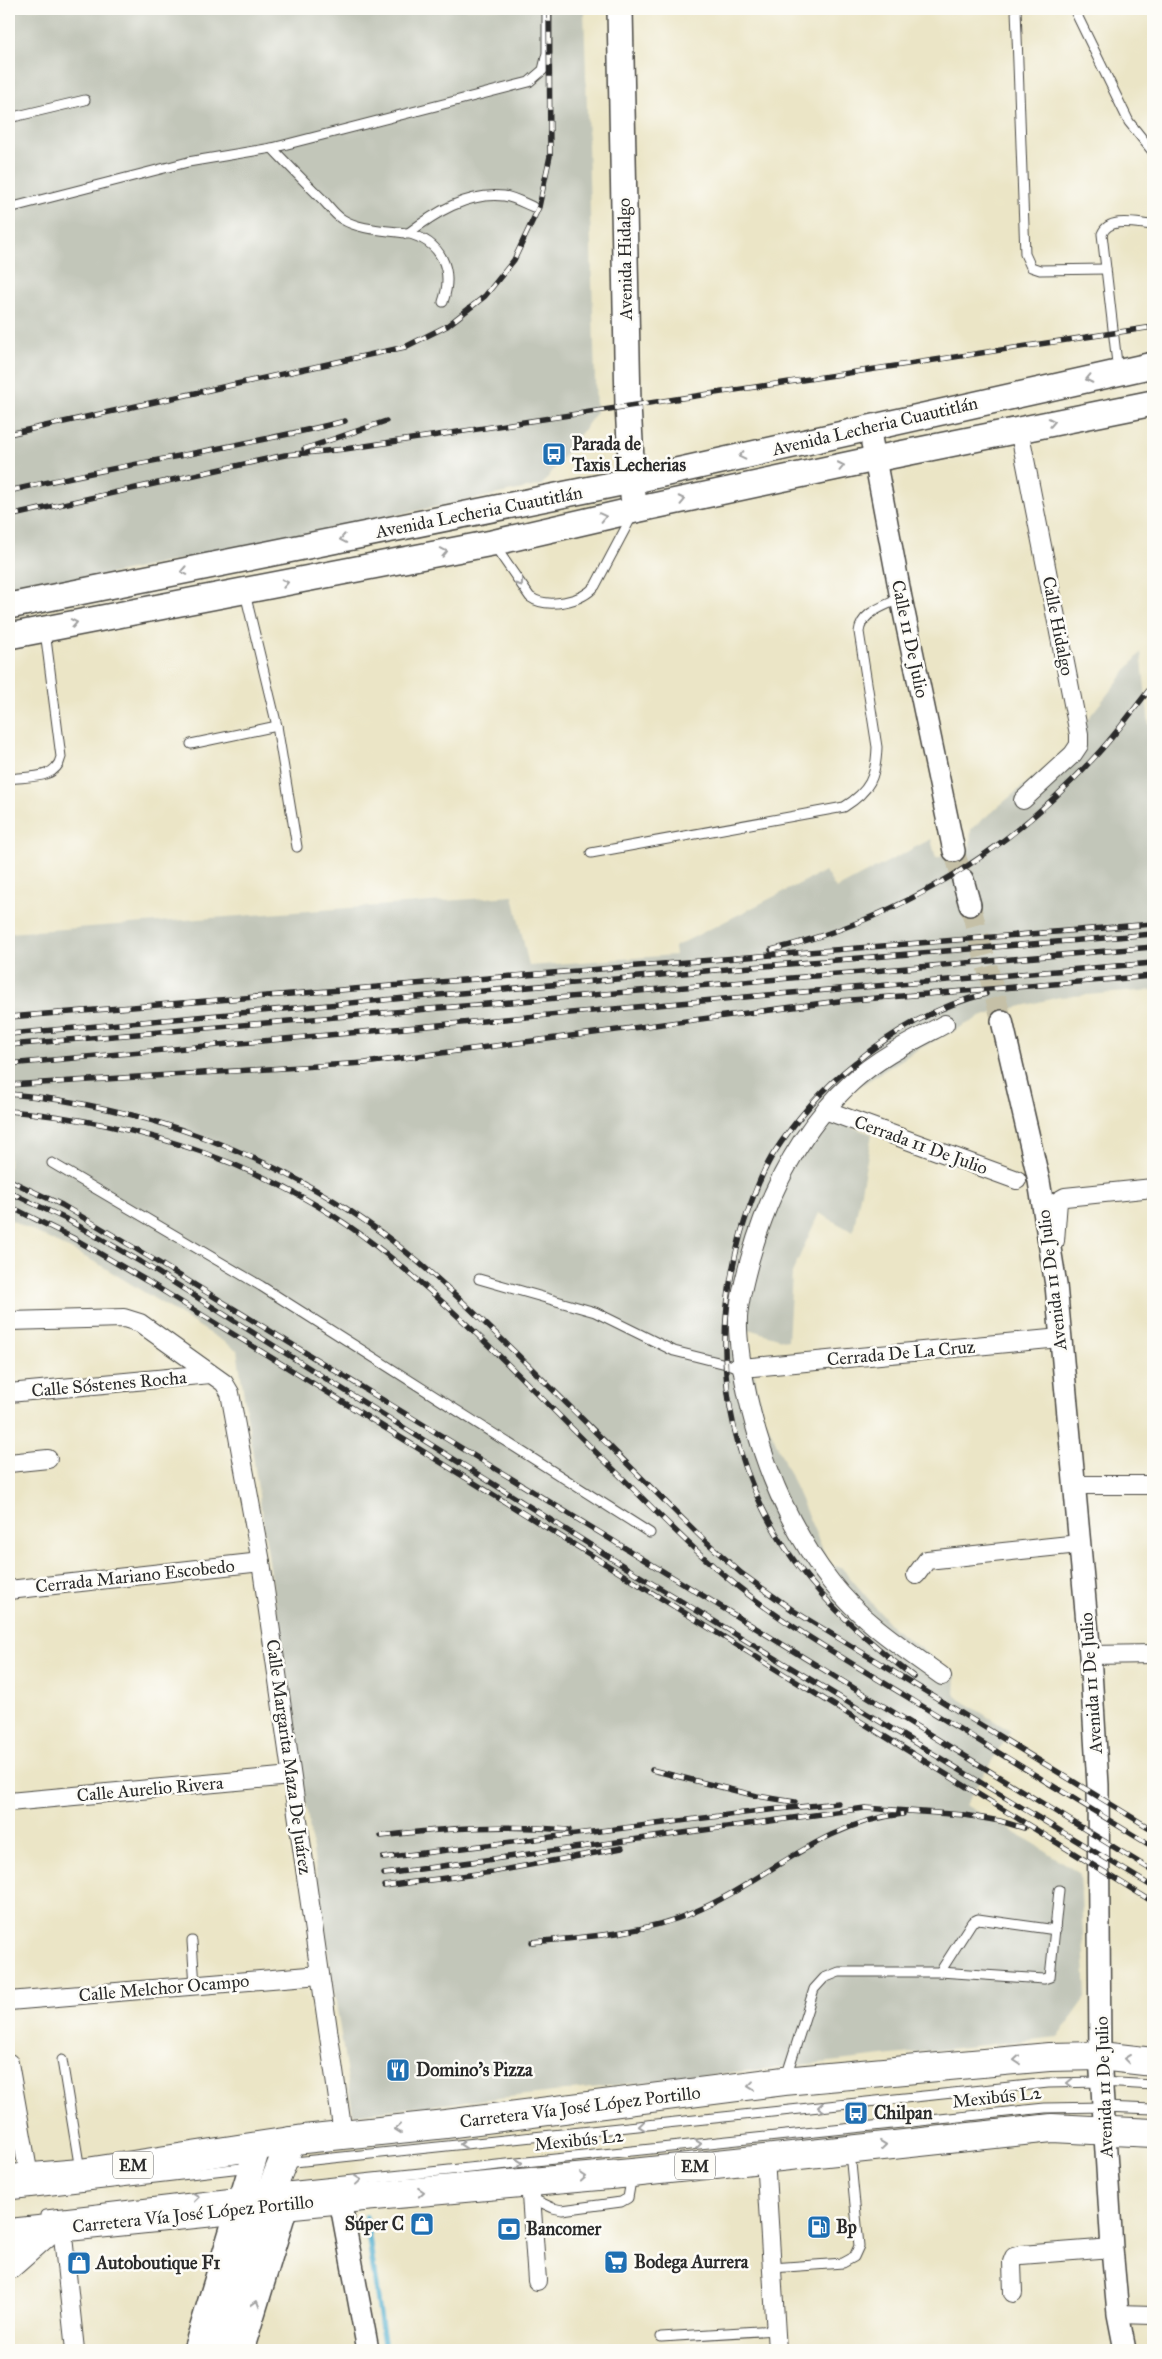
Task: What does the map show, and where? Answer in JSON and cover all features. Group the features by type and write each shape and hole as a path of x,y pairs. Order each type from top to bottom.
{"main road":[{"name":"Avenida Hidalgo","path":"620,9 634,510"},
{"name":"Avenida Lecheria Cuautitlán","path":"9,606 632,481 1153,365"},
{"path":"1118,373 1126,408"},
{"name":"Avenida Lecheria Cuautitlán","path":"9,636 492,543 634,510 1019,429 1153,403"},
{"name":"Carretera Vía José López Portillo","path":"9,2233 264,2179 343,2134 456,2123 784,2082 1049,2057 1101,2069 1153,2062"},
{"name":"Carretera Vía José López Portillo","path":"19,2177 80,2173 264,2179 340,2200 531,2190 632,2173 850,2148 1052,2128 1105,2119 1153,2133"},
{"path":"196,2350 264,2179"},
{"path":"218,2350 264,2179"},
{"path":"241,2350 264,2179"},
{"path":"9,2265 50,2224"}],"street":[{"name":"Calle 11 De Julio","path":"869,427 900,598 954,850"},
{"name":"Calle Hidalgo","path":"1019,429 1079,734 1079,745 1073,754 1023,800"},
{"path":"963,880 970,905"},
{"name":"Avenida 11 De Julio","path":"1002,1021 1039,1181 1054,1262 1090,1655 1099,1814 1101,2069 1112,2248 1118,2314 1125,2350"},
{"path":"942,1676 876,1628 832,1583 800,1537 772,1478 755,1429 742,1368 738,1318 745,1276 755,1239 776,1184 797,1146 825,1110 853,1081 892,1052 945,1024"},
{"name":"Cerrada 11 De Julio","path":"825,1110 1017,1180"},
{"path":"1054,1262 1056,1208 1058,1201 1065,1197 1153,1188"},
{"path":"9,1320 124,1318 140,1322 217,1379"},
{"name":"Cerrada De La Cruz","path":"742,1368 1060,1338"},
{"name":"Calle Sóstenes Rocha","path":"9,1393 217,1379"},
{"name":"Calle Margarita Maza De Juárez","path":"217,1379 230,1393 261,1562 343,2134"},
{"path":"9,1463 48,1459"},
{"path":"1074,1484 1153,1485"},
{"path":"916,1575 927,1560 1079,1544"},
{"name":"Cerrada Mariano Escobedo","path":"9,1590 261,1562"},
{"path":"1090,1655 1153,1654"},
{"name":"Calle Aurelio Rivera","path":"9,1802 292,1776"},
{"name":"Calle Melchor Ocampo","path":"9,2002 320,1975"},
{"path":"9,2062 19,2177"},
{"path":"765,2158 777,2350"},
{"path":"531,2190 537,2281"},
{"path":"340,2200 368,2350"},
{"path":"50,2224 75,2350"},
{"path":"1013,2293 1012,2262 1014,2257 1112,2248"},
{"path":"1118,2314 1153,2315"}],"lane":[{"path":"9,208 188,162 272,148 529,82 543,70 547,53 547,9"},
{"path":"1016,9 1025,254 1031,267 1040,270 1106,268"},
{"path":"1074,9 1129,122 1153,152"},
{"path":"9,118 85,100"},
{"path":"272,148 342,219 377,230 407,234 426,241 441,255 448,271 448,286 443,302"},
{"path":"407,234 437,212 471,198 504,196 533,207"},
{"path":"1118,373 1102,234 1105,227 1110,223 1153,225"},
{"path":"492,543 530,597 538,603 545,604 579,598 589,593 595,586 634,510"},
{"path":"244,590 277,726 297,848"},
{"path":"591,853 844,807 860,797 870,784 876,766 876,747 859,632 860,624 865,617 900,598"},
{"path":"9,779 53,773 59,766 62,757 44,629"},
{"path":"191,744 277,726"},
{"path":"52,1163 261,1286 650,1532"},
{"path":"479,1279 595,1312 674,1351 742,1368"},
{"path":"784,2082 814,1989 824,1978 839,1972 940,1972 1044,1979 1050,1977 1059,1890"},
{"path":"940,1972 972,1922 978,1919 1056,1930"},
{"path":"192,1941 195,1986"},
{"path":"62,2060 80,2173"},
{"name":"Mexibús L2","path":"264,2179 1048,2083 1101,2069 1153,2085"},
{"name":"Mexibús L2","path":"9,2195 264,2179 1046,2108 1105,2119 1153,2108"},
{"path":"772,2268 843,2263 854,2257 858,2246 850,2148"},
{"path":"661,2337 776,2330"}],"shaded area":[{"path":"9,9 584,9 596,413 542,485 9,595"},
{"path":"1141,652 1153,761 1153,990 1059,997 982,1016 917,1050 847,1094 831,1120 872,1134 853,1232 819,1213 792,1273 788,1341 745,1328 762,1411 830,1566 841,1567 894,1629 956,1675 955,1696 1010,1731 965,1805 1035,1844 1080,1874 1086,1998 1058,2037 353,2114 237,1350 97,1263 9,1219 9,933 513,896 529,966 675,955 674,947 825,871 836,889 931,839 936,858 970,848 971,829 1056,759"}],"waterway":[{"path":"366,2217 385,2350"}],"tunnel":[{"path":"954,851 963,880"},
{"path":"970,905 1002,1021"}],"railway":[{"path":"9,434 405,347 447,326 485,296 514,260 539,207 550,156 549,9"},
{"path":"9,516 285,455 345,449 1153,327"},
{"path":"9,491 345,421"},
{"path":"304,449 386,421"},
{"path":"771,950 819,936 866,919 910,899 952,876 992,849 1030,819 1066,786 1108,742 1153,685"},
{"path":"9,1017 1153,924"},
{"path":"9,1034 727,969 1153,934"},
{"path":"9,1045 1153,947"},
{"path":"9,1064 779,994 1153,963"},
{"path":"9,1085 365,1063 839,1001 1153,976"},
{"path":"914,1677 869,1641 828,1602 792,1558 763,1509 749,1476 730,1408 726,1373 727,1303 741,1233 754,1194 772,1156 800,1117 832,1083 885,1040 934,1012 986,994"},
{"path":"9,1094 59,1100 108,1109 157,1122 205,1138 252,1157 340,1205 402,1248 458,1297 701,1537 741,1573 794,1611 1153,1830"},
{"path":"9,1111 107,1125 155,1137 202,1152 293,1192 336,1217 407,1271 467,1324 706,1560 760,1604 821,1644 1153,1847"},
{"path":"9,1180 62,1205 123,1241 1153,1871"},
{"path":"9,1192 68,1220 141,1262 638,1575 1153,1887"},
{"path":"9,1206 73,1238 147,1281 1153,1902"},
{"path":"652,1770 757,1796 795,1802"},
{"path":"383,1858 838,1803"},
{"path":"384,1874 865,1808 965,1815 1000,1821 1024,1828"},
{"path":"532,1942 613,1934 673,1920 692,1913 744,1886 819,1841 873,1819 903,1814"},
{"path":"381,1836 475,1828 521,1827 569,1830"},
{"path":"384,1886 492,1872 622,1848"}],"place":[{"name":"Parada de Taxis Lecherias","path":"554,454"},
{"name":"Domino's Pizza","path":"398,2070"},
{"name":"Chilpan","path":"856,2113"},
{"name":"Súper C","path":"422,2224"},
{"name":"Bp","path":"819,2227"},
{"name":"Bancomer","path":"509,2229"},
{"name":"Bodega Aurrera","path":"616,2262"},
{"name":"Autoboutique F1","path":"79,2263"}]}
